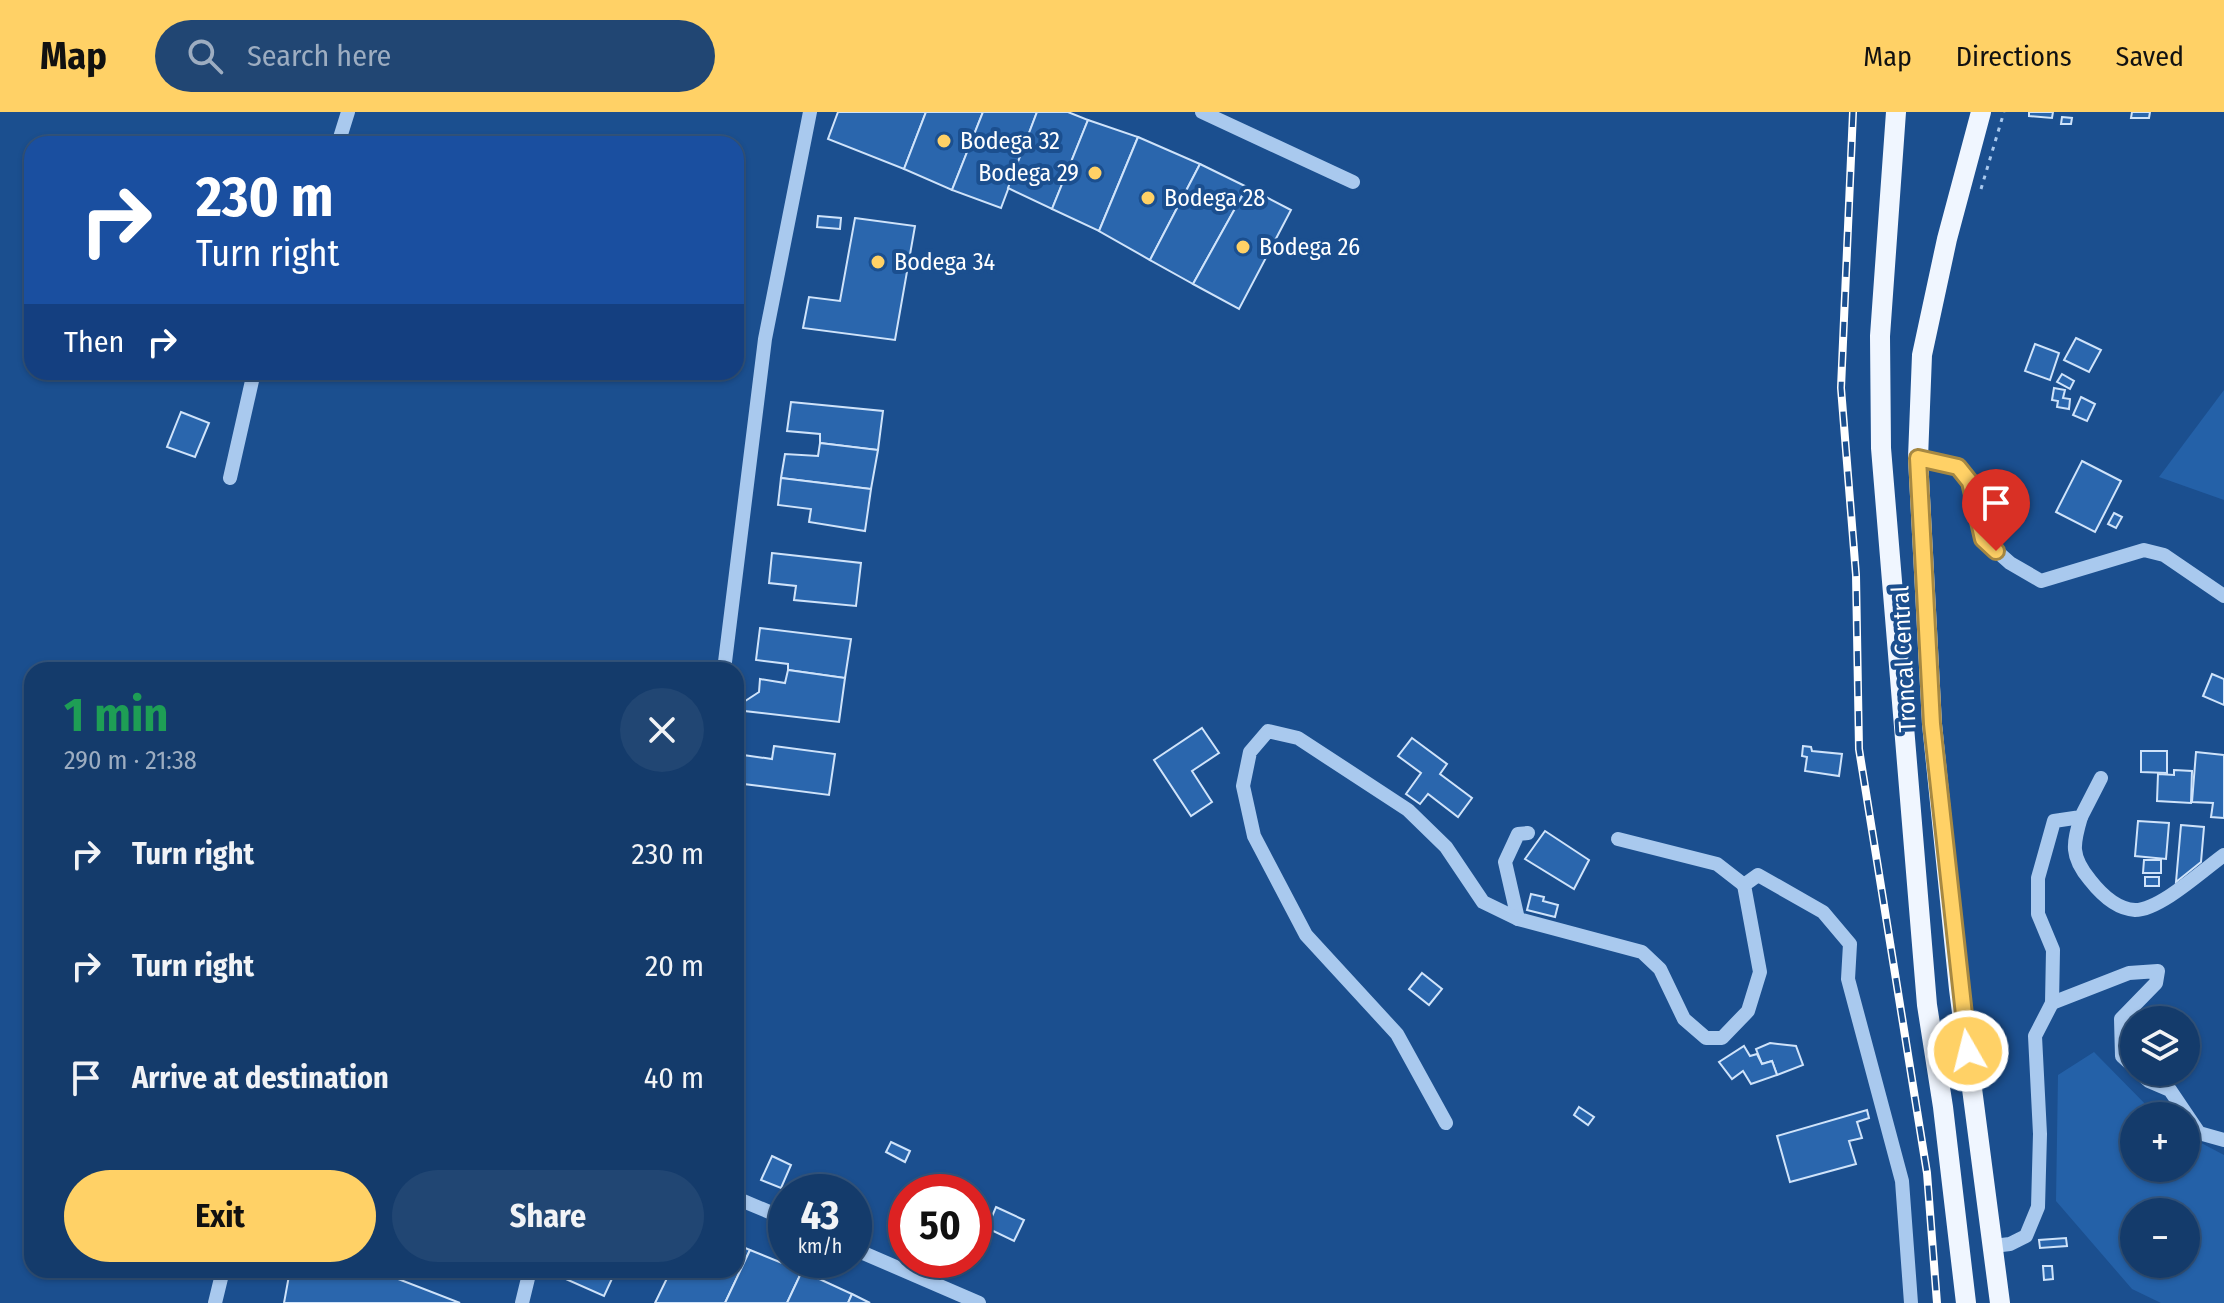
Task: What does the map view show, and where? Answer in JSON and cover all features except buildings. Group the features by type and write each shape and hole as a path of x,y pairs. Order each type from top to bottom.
{"main road":[{"name":"Troncal Central","path":"1896,112 1880,336 1881,448 1927,1005 1943,1107 1966,1303"},
{"name":"Troncal Central","path":"1981,112 1947,239 1922,355 1918,458 1932,724 1959,989 2000,1303"}],"street":[{"path":"340,136 348,112"},
{"path":"725,662 765,339 810,112"},
{"path":"1202,112 1353,182"},
{"path":"230,478 252,380"},
{"path":"1918,458 1958,467 1970,482 1983,539 2010,563 2041,581 2144,550 2164,555 2224,596"},
{"path":"1446,1123 1397,1034 1306,935 1268,865 1254,836 1243,786 1250,752 1268,731 1298,738 1408,810 1446,847 1483,902 1518,919 1642,952 1660,969 1684,1019 1706,1038 1722,1038 1748,1011 1760,972 1744,885 1717,864 1618,839"},
{"path":"2101,778 2081,817 2073,846 2086,876 2104,898 2135,910 2160,902 2224,855"},
{"path":"1993,1246 2010,1244 2026,1236 2038,1207 2040,1134 2035,1036 2052,1003 2053,950 2038,914 2038,878 2054,821 2081,817"},
{"path":"1518,919 1505,862 1518,834 1528,833"},
{"path":"1744,885 1758,875 1823,912 1850,944 1848,979 1902,1181 1911,1303"},
{"path":"2052,1003 2129,973 2158,971 2156,983 2134,1006"},
{"path":"2161,1086 2170,1090 2199,1133 2224,1140"},
{"path":"744,1201 768,1211"},
{"path":"872,1257 979,1303"},
{"path":"215,1303 221,1278"},
{"path":"522,1303 528,1278"}],"path":[{"path":"1980,195 2004,112"}],"shaded area":[{"path":"2224,390 2224,500 2159,477"},
{"path":"2094,1052 2120,1078 2120,1086 2127,1086 2143,1102 2120,1102 2120,1182 2200,1182 2200,1142 2224,1155 2224,1303 2161,1303 2132,1289 2122,1278 2200,1278 2200,1198 2120,1198 2120,1275 2056,1201 2058,1075"}],"railway":[{"path":"1853,112 1841,388 1856,575 1859,749 1927,1173 1937,1303"}],"place":[{"name":"Bodega 32","path":"944,141"},
{"name":"Bodega 29","path":"1095,173"},
{"name":"Bodega 28","path":"1148,198"},
{"name":"Bodega 26","path":"1243,247"},
{"name":"Bodega 34","path":"878,262"}],"route":[{"path":"1968,1051 1932,724 1918,458 1958,467 1970,482 1983,539 1996,551"}]}
